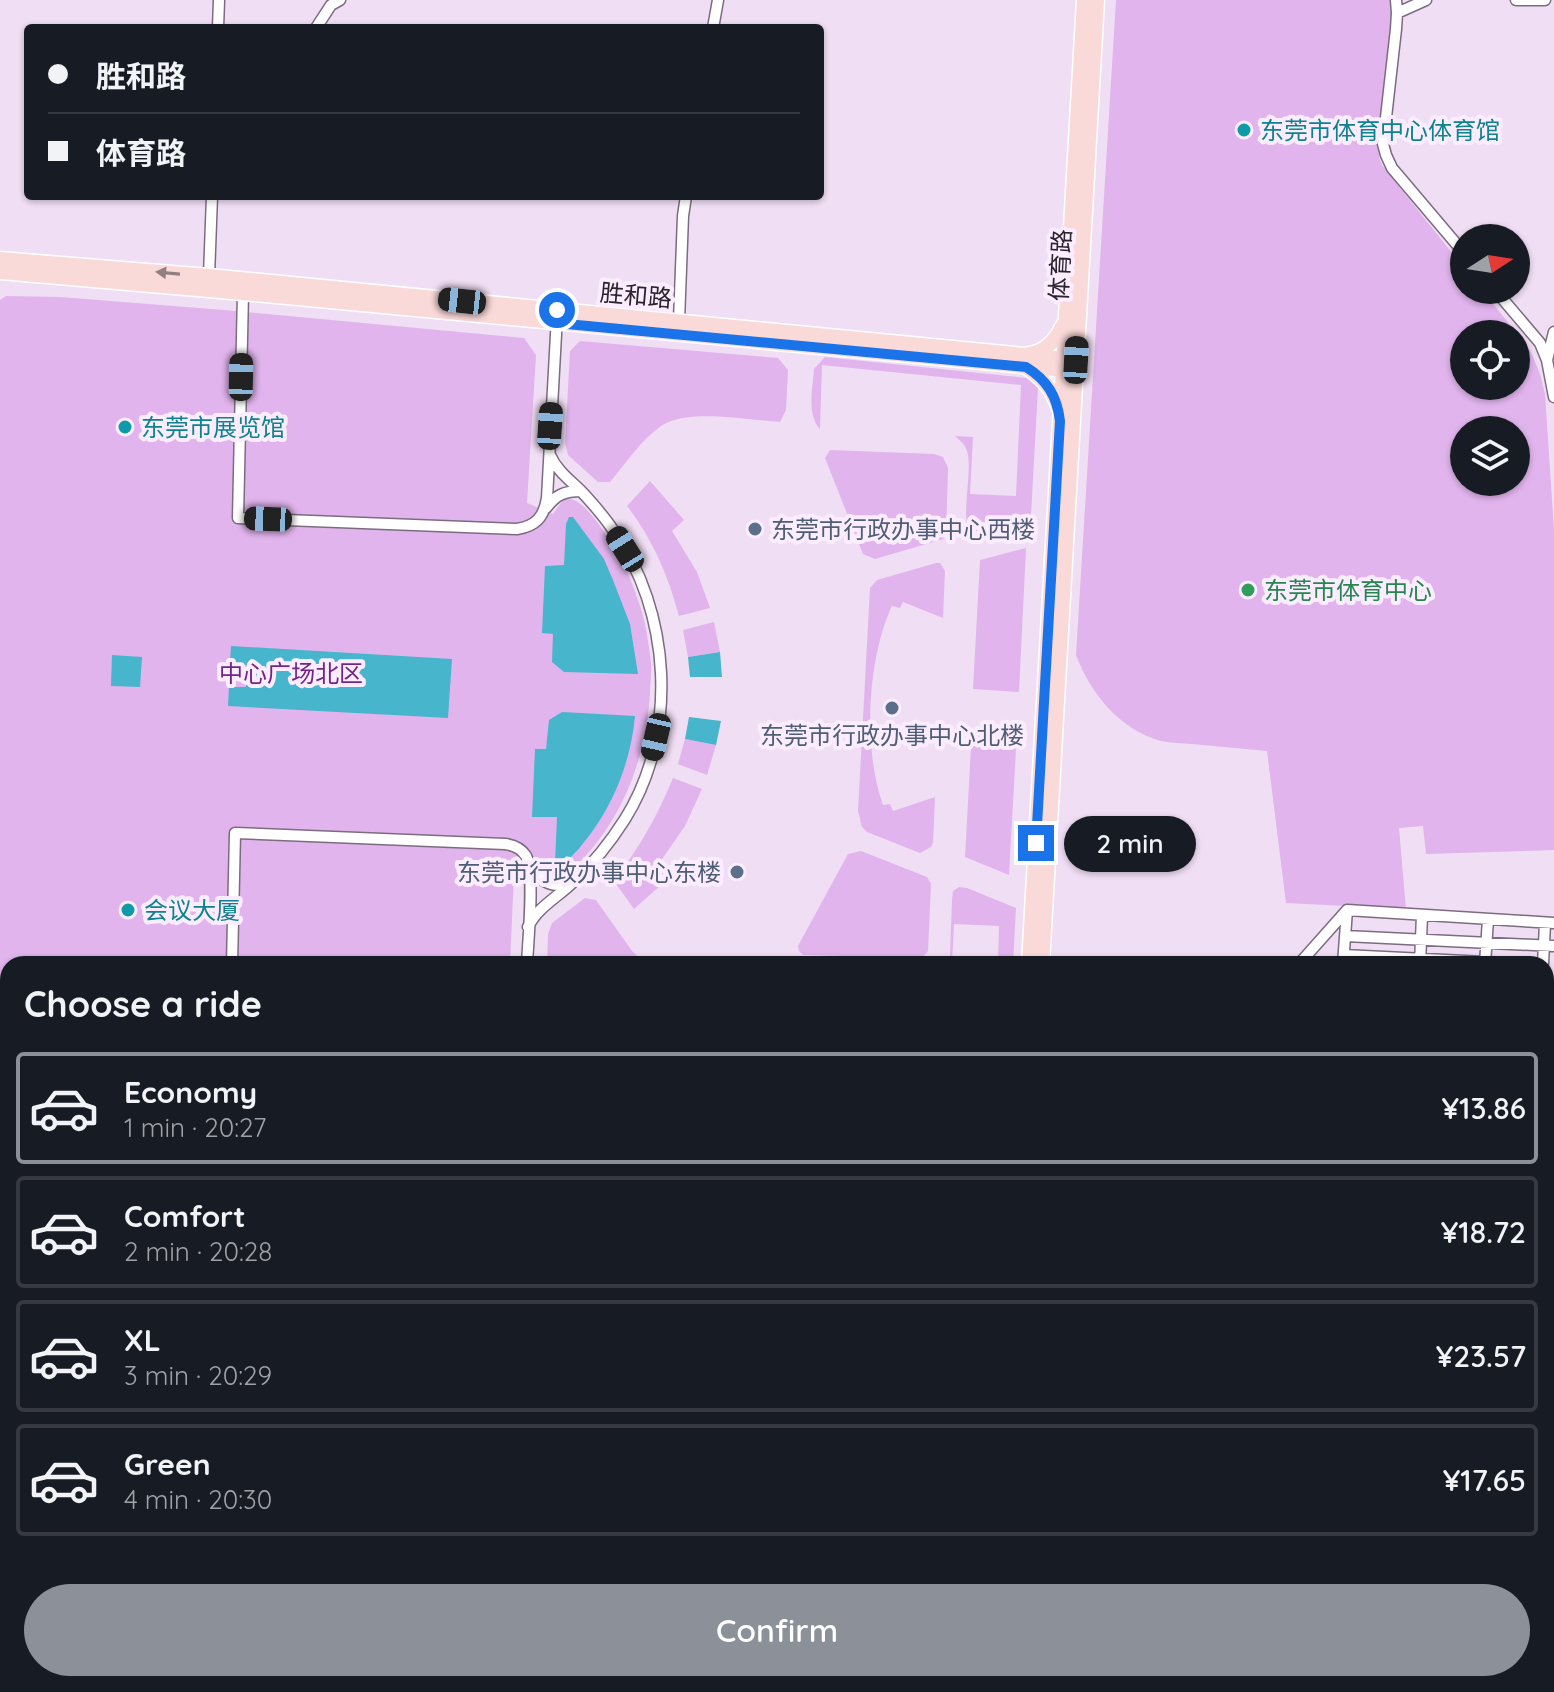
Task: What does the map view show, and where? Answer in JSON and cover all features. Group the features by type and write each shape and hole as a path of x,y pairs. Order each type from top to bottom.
{"main road":[{"name":"体育路","path":"1029,956 1060,421 1070,365 1066,313 1084,0"},
{"name":"体育路","path":"1042,956 1070,365 1097,0"},
{"path":"0,248 25,266 0,283"},
{"name":"胜和路","path":"0,259 25,266 243,293 557,316 679,321 1026,361"},
{"name":"胜和路","path":"0,272 25,266 209,276 557,316 1070,365"},
{"path":"1060,421 1051,389 1026,361 1053,341 1062,328 1066,313"}],"street":[{"path":"218,24 219,0"},
{"path":"319,24 331,5 340,0"},
{"path":"714,24 718,0"},
{"path":"1396,0 1383,144 1392,168 1450,236"},
{"path":"1397,13 1426,0"},
{"path":"1516,0 1545,0"},
{"path":"209,276 212,200"},
{"path":"679,321 685,200"},
{"path":"243,293 238,518 517,529 535,523 545,509 557,316"},
{"path":"1507,304 1540,343 1547,360 1554,397"},
{"path":"1547,360 1554,332"},
{"path":"528,927 537,913 574,882 607,846 627,816 640,792 650,762 660,713 661,678 656,631 635,569 615,532 557,468 548,451"},
{"path":"545,509 559,495 581,491"},
{"path":"232,956 235,833 512,845 524,852 538,877 551,885 574,882"},
{"path":"527,956 530,867"},
{"path":"1345,936 1549,946 1549,923 1347,910"},
{"path":"1344,956 1347,910"},
{"path":"1306,956 1347,910"},
{"path":"1420,956 1422,915"},
{"path":"1485,956 1488,919"}],"green space":[{"name":"东莞市体育中心","path":"1116,0 1391,0 1394,6 1379,157 1382,165 1450,250 1450,304 1493,304 1506,320 1450,320 1450,400 1530,400 1530,350 1545,394 1554,530 1554,850 1426,854 1423,826 1399,828 1406,909 1286,903 1267,751 1161,741 1146,735 1132,728 1108,708 1076,655"},
{"name":"中心广场北区","path":"6,296 60,297 524,338 536,355 527,503 553,514 564,500 572,499 601,527 630,578 643,615 651,670 648,718 637,765 606,831 574,868 558,879 546,875 538,863 514,874 510,956 0,956 0,300"},
{"path":"580,341 778,358 788,370 786,410 780,422 718,416 672,421 647,438 610,482 598,482 568,455 565,443 570,351"},
{"path":"825,357 1027,378 1038,388 1031,515 981,531 970,530 966,514 967,451 955,436 973,437 970,494 1016,496 1021,385 822,365 820,429 813,416 812,392 814,369"},
{"path":"830,450 934,454 943,457 948,468 946,535 943,539 875,559 863,554 825,458"},
{"path":"650,481 684,520 672,531 697,572 710,608 679,616 659,558 627,506"},
{"path":"1026,548 1019,692 973,689 980,560"},
{"path":"940,563 945,571 943,618 903,602 900,608 892,606 877,652 871,705 872,758 883,805 890,804 893,811 935,797 933,843 920,853 867,832 862,827 858,811 870,588 877,580"},
{"path":"714,622 720,652 688,657 683,630"},
{"path":"972,729 1017,731 1009,875 965,857"},
{"path":"685,739 716,745 707,775 678,764"},
{"path":"673,778 702,789 685,826 658,865 670,877 634,909 614,881 647,832"},
{"path":"861,851 927,877 931,884 928,951 924,956 803,955 799,951 798,946 848,854"},
{"path":"959,887 967,888 1016,908 1013,956 998,956 999,926 954,924 950,956 953,891"},
{"path":"585,898 596,900 637,956 547,956 552,923"}],"water":[{"path":"569,517 573,517 604,559 630,624 638,674 564,672 552,662 553,634 542,633 545,566 564,565"},
{"path":"231,646 452,659 448,718 228,706 229,687 246,687 247,665 230,663"},
{"path":"720,652 722,677 690,677 688,657"},
{"path":"112,655 142,657 140,687 111,686"},
{"path":"562,712 635,716 627,758 612,797 591,834 563,865 555,863 557,817 532,817 535,749 546,749 549,720"},
{"path":"689,717 721,721 716,745 685,739"}],"place":[{"name":"东莞市体育中心体育馆","path":"1244,130"},
{"name":"东莞市展览馆","path":"125,427"},
{"name":"东莞市行政办事中心西楼","path":"755,529"},
{"name":"东莞市体育中心","path":"1248,590"},
{"name":"东莞市行政办事中心北楼","path":"892,708"},
{"name":"东莞市行政办事中心东楼","path":"737,872"},
{"name":"会议大厦","path":"128,910"}],"route":[{"path":"557,310 556,323 1026,367 1044,380 1056,399 1060,421 1036,843"}]}
